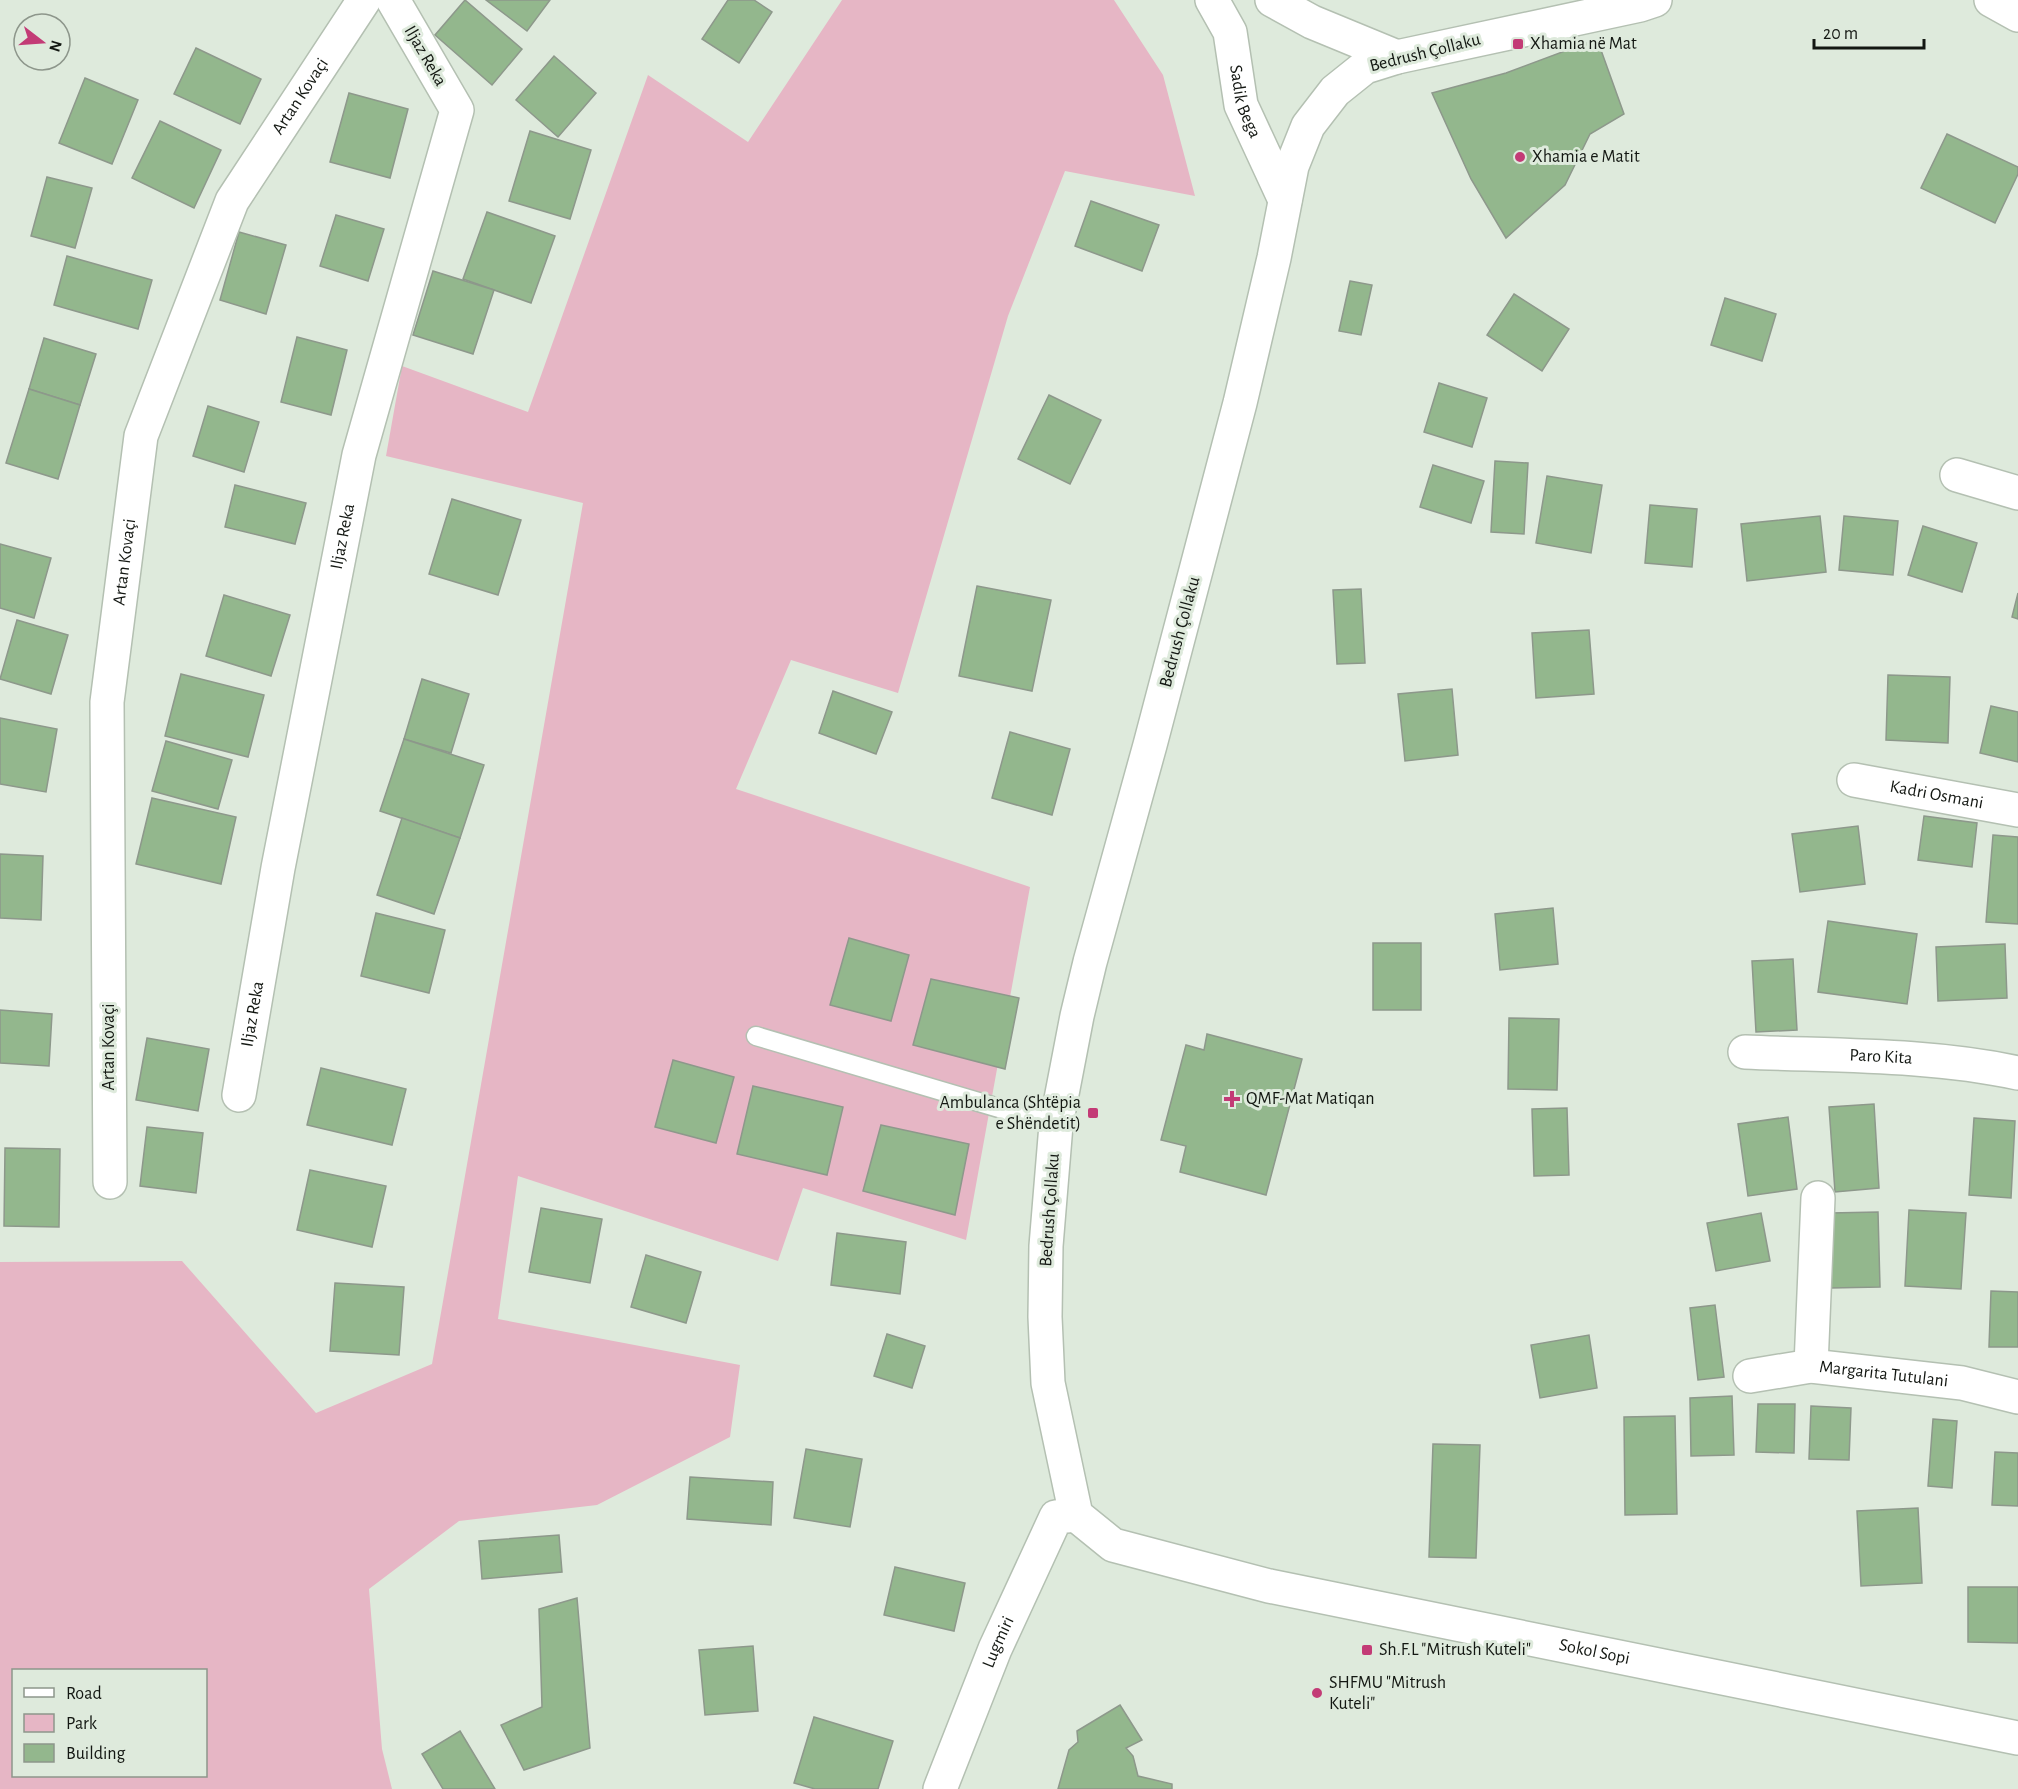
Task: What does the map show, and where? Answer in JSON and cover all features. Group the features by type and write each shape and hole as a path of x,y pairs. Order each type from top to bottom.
{"street":[{"name":"Artan Kovaçi","path":"110,1182 107,702 141,436 232,201 364,0"},
{"name":"Iljaz Reka","path":"239,1095 278,868 359,455 457,110 393,0"},
{"name":"Sadik Bega","path":"1212,0 1230,32 1241,105 1286,200"},
{"path":"1272,0 1312,21 1397,57"},
{"name":"Bedrush Çollaku","path":"1076,1515 1053,1412 1047,1372 1046,1246 1056,1125 1090,962 1240,403 1274,258 1292,166 1308,126 1335,91 1365,67 1397,57 1655,0"},
{"path":"1991,0 2018,15"},
{"path":"1957,475 2018,493"},
{"name":"Kadri Osmani","path":"1854,780 2018,810"},
{"name":"Paro Kita","path":"1745,1052 1876,1057 1968,1064 2018,1073"},
{"path":"1811,1366 1818,1198"},
{"name":"Margarita Tutulani","path":"1750,1376 1811,1366 1962,1383 2018,1397"},
{"name":"Sokol Sopi","path":"1076,1515 1113,1545 1269,1586 2018,1738"},
{"name":"Lugmiri","path":"940,1789 995,1649 1056,1517 1076,1515"}],"lane":[{"path":"756,1036 1056,1125"}],"green space":[{"path":"842,0 1114,0 1163,75 1195,196 1065,171 1008,316 898,693 791,660 736,789 1030,887 966,1240 803,1188 778,1261 518,1176 498,1319 740,1365 730,1437 597,1505 459,1521 369,1589 382,1749 392,1789 0,1789 0,1262 182,1261 316,1413 432,1364 583,503 386,456 402,366 528,412 648,75 748,142"}],"building":[{"path":"465,0 522,49 492,85 435,35"},
{"path":"486,0 550,0 527,31"},
{"path":"728,0 754,0 772,12 739,63 702,39"},
{"name":"Xhamia e Matit","path":"1597,39 1624,114 1590,134 1565,185 1506,238 1471,179 1432,93 1506,73"},
{"path":"196,48 261,79 240,124 174,94"},
{"path":"554,56 596,93 558,137 516,100"},
{"path":"85,78 138,100 112,164 59,143"},
{"path":"349,93 408,109 390,178 330,162"},
{"path":"160,121 221,150 194,208 132,178"},
{"path":"530,131 591,150 570,219 509,201"},
{"path":"1947,134 2018,167 2018,174 1995,223 1921,188"},
{"path":"47,177 92,188 75,248 31,236"},
{"path":"1091,201 1159,225 1142,271 1075,246"},
{"path":"487,212 555,236 531,303 463,279"},
{"path":"336,215 384,229 368,281 320,266"},
{"path":"239,232 286,245 266,314 220,300"},
{"path":"67,256 152,280 138,329 54,305"},
{"path":"433,271 494,290 473,354 413,335"},
{"path":"1350,281 1372,285 1361,335 1339,331"},
{"path":"1514,294 1569,329 1542,371 1487,335"},
{"path":"1725,298 1776,314 1762,361 1711,345"},
{"path":"297,337 347,350 331,415 281,402"},
{"path":"44,338 96,354 80,405 29,389"},
{"path":"1439,383 1487,398 1472,447 1424,432"},
{"path":"29,389 80,405 58,479 6,463"},
{"path":"1049,395 1101,420 1070,484 1018,459"},
{"path":"208,406 259,422 244,472 193,456"},
{"path":"1495,461 1528,463 1524,534 1491,532"},
{"path":"1433,465 1484,481 1471,523 1420,507"},
{"path":"1547,476 1602,485 1591,553 1536,543"},
{"path":"235,485 306,503 295,544 225,527"},
{"path":"452,499 521,520 498,595 429,574"},
{"path":"1650,505 1697,509 1692,567 1645,563"},
{"path":"1820,516 1826,572 1747,581 1741,524"},
{"path":"1844,516 1898,521 1893,575 1839,570"},
{"path":"1923,526 1977,543 1962,592 1908,575"},
{"path":"0,544 51,558 34,618 0,608"},
{"path":"977,586 1051,600 1032,691 959,676"},
{"path":"1361,589 1365,663 1337,664 1333,590"},
{"path":"2018,593 2018,619 2012,617"},
{"path":"224,595 290,615 271,676 206,656"},
{"path":"17,620 68,635 51,694 0,679"},
{"path":"1589,630 1594,694 1536,698 1532,633"},
{"path":"181,674 264,695 248,757 165,736"},
{"path":"1888,675 1950,677 1948,743 1886,740"},
{"path":"422,679 469,694 451,753 404,739"},
{"path":"1452,689 1458,755 1405,761 1398,694"},
{"path":"833,691 892,712 876,754 819,733"},
{"path":"1991,706 2018,712 2018,762 1980,753"},
{"path":"0,718 57,729 46,792 0,784"},
{"path":"1010,732 1070,749 1052,815 992,798"},
{"path":"404,739 484,765 460,838 380,811"},
{"path":"166,741 232,760 218,809 152,791"},
{"path":"152,798 236,817 221,884 136,864"},
{"path":"1924,816 1977,823 1972,867 1918,860"},
{"path":"402,818 460,838 434,914 377,895"},
{"path":"1858,826 1865,884 1800,892 1792,834"},
{"path":"1993,835 2018,837 2018,924 1986,922"},
{"path":"0,854 43,856 41,920 0,918"},
{"path":"1553,908 1558,964 1500,970 1495,914"},
{"path":"376,913 445,930 429,993 361,976"},
{"path":"1828,921 1917,934 1907,1004 1818,992"},
{"path":"849,938 909,955 891,1021 830,1005"},
{"path":"1373,943 1421,943 1421,1010 1373,1010"},
{"path":"2005,944 2007,998 1938,1001 1936,947"},
{"path":"1793,959 1797,1030 1756,1032 1752,961"},
{"path":"931,979 1019,998 1005,1069 913,1045"},
{"path":"0,1010 52,1014 49,1066 0,1063"},
{"path":"1509,1018 1559,1019 1557,1090 1508,1089"},
{"name":"QMF-Mat Matiqan","path":"1207,1034 1302,1059 1266,1195 1180,1172 1186,1146 1161,1140 1186,1045 1204,1050"},
{"path":"147,1038 209,1049 198,1111 136,1100"},
{"path":"673,1060 734,1077 716,1143 655,1127"},
{"path":"321,1068 406,1089 392,1145 307,1125"},
{"path":"753,1086 843,1107 827,1175 737,1154"},
{"path":"1874,1104 1879,1188 1835,1192 1829,1107"},
{"path":"1567,1108 1569,1175 1534,1176 1532,1109"},
{"path":"1788,1117 1797,1189 1748,1196 1738,1124"},
{"path":"1974,1118 2015,1121 2011,1198 1969,1195"},
{"path":"881,1125 969,1144 955,1215 863,1191"},
{"path":"147,1127 203,1133 196,1193 140,1186"},
{"path":"5,1148 60,1149 59,1227 4,1226"},
{"path":"310,1170 386,1186 372,1247 297,1230"},
{"path":"541,1208 602,1219 590,1283 529,1272"},
{"path":"1909,1210 1966,1213 1961,1289 1905,1286"},
{"path":"1878,1212 1880,1287 1831,1288 1830,1213"},
{"path":"1761,1213 1770,1261 1716,1271 1707,1223"},
{"path":"837,1233 906,1242 900,1294 831,1285"},
{"path":"646,1255 701,1272 686,1323 631,1307"},
{"path":"335,1283 404,1287 399,1355 330,1351"},
{"path":"1991,1291 2018,1292 2018,1347 1989,1347"},
{"path":"1715,1305 1724,1377 1698,1380 1690,1308"},
{"path":"887,1334 925,1346 912,1388 874,1376"},
{"path":"1589,1335 1597,1388 1540,1398 1531,1345"},
{"path":"1732,1396 1734,1455 1691,1456 1690,1398"},
{"path":"1758,1404 1795,1404 1794,1453 1756,1452"},
{"path":"1811,1406 1851,1408 1849,1460 1809,1459"},
{"path":"1675,1416 1677,1514 1625,1515 1624,1417"},
{"path":"1933,1419 1957,1421 1952,1488 1928,1486"},
{"path":"1433,1444 1480,1445 1476,1558 1429,1557"},
{"path":"806,1449 862,1459 850,1527 794,1518"},
{"path":"1995,1452 2018,1453 2018,1506 1992,1505"},
{"path":"690,1477 773,1482 771,1525 687,1519"},
{"path":"1918,1508 1922,1583 1861,1586 1857,1511"},
{"path":"559,1535 562,1572 482,1579 479,1541"},
{"path":"895,1567 965,1583 954,1631 884,1615"},
{"path":"1968,1587 2018,1587 2018,1643 1968,1642"},
{"path":"577,1598 590,1748 524,1770 501,1725 542,1707 539,1609"},
{"path":"753,1646 758,1711 705,1715 699,1650"},
{"path":"1120,1705 1142,1740 1126,1748 1133,1756 1138,1776 1172,1784 1172,1789 1058,1789 1069,1750 1078,1742 1077,1731"},
{"path":"814,1717 893,1741 878,1789 815,1789 794,1783"},
{"path":"460,1731 495,1789 443,1789 422,1754"}],"place":[{"name":"Xhamia në Mat","path":"1518,44"},
{"name":"Xhamia e Matit","path":"1520,157"},
{"name":"QMF-Mat Matiqan","path":"1232,1099"},
{"name":"Ambulanca (Shtëpia e Shëndetit)","path":"1093,1113"},
{"name":"Sh.F.L \"Mitrush Kuteli\"","path":"1367,1650"},
{"name":"SHFMU \"Mitrush Kuteli\"","path":"1317,1693"}]}
